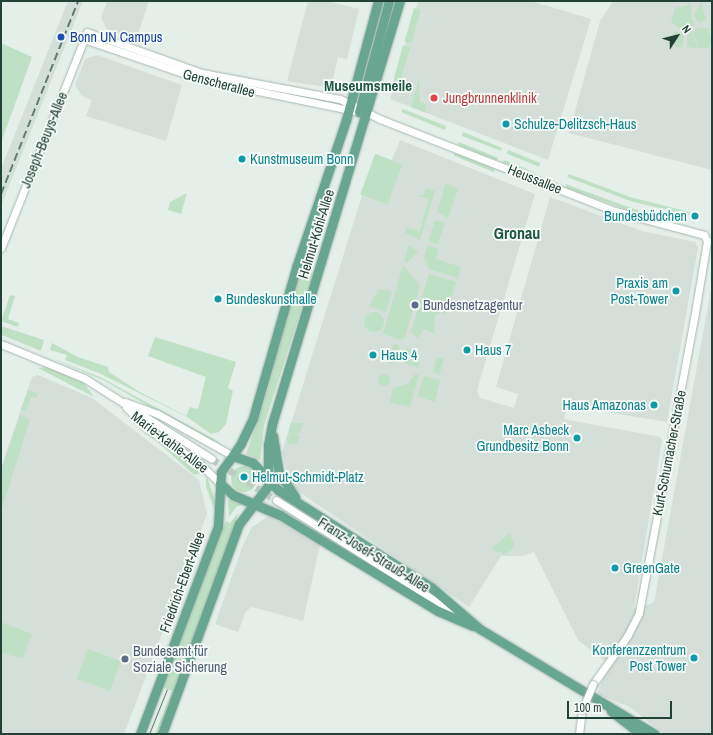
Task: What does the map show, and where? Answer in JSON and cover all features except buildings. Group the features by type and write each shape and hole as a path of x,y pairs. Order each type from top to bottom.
{"main road":[{"path":"358,109 378,1"},
{"path":"358,109 389,1"},
{"path":"358,109 400,1"},
{"name":"Helmut-Kohl-Allee","path":"268,480 268,445 272,424 358,109"},
{"name":"Helmut-Kohl-Allee","path":"233,456 252,418 298,265 358,109"},
{"path":"272,424 279,473 301,504"},
{"path":"162,734 234,534 254,502 263,494 268,480 253,463 233,456 223,468 220,483 233,495 254,502"},
{"name":"Franz-Josef-Strauß-Allee","path":"268,480 301,504 431,587 480,629"},
{"name":"Friedrich-Ebert-Allee","path":"140,734 218,526 220,483"},
{"name":"Franz-Josef-Strauß-Allee","path":"254,502 300,526 438,611 480,629 602,703 629,715 655,734"},
{"name":"Franz-Josef-Strauß-Allee","path":"602,703 640,734"}],"street":[{"name":"Genscherallee","path":"87,32 202,73 358,109"},
{"name":"Joseph-Beuys-Allee","path":"1,248 87,32"},
{"name":"Genscherallee","path":"84,40 200,79 358,109"},
{"name":"Heussallee","path":"358,109 615,211 704,235"},
{"name":"Kurt-Schumacher-Straße","path":"579,734 582,710 593,684 605,664 628,634 644,590 707,245 704,235"},
{"name":"Marie-Kahle-Allee","path":"1,344 78,375 212,459"},
{"name":"Marie-Kahle-Allee","path":"121,401 158,414 233,456"},
{"name":"Marie-Kahle-Allee","path":"121,401 148,429 204,467 220,483"},
{"name":"Franz-Josef-Strauß-Allee","path":"276,500 480,629"}],"shaded area":[{"path":"68,1 83,1 1,206 1,169"},
{"path":"107,1 149,1 136,40 107,29 101,18"},
{"path":"308,1 327,1 359,9 347,59 338,57 331,88 287,81"},
{"path":"418,1 531,1 591,19 548,160 390,99"},
{"path":"613,1 712,1 712,170 569,133 600,21"},
{"path":"97,55 182,85 166,141 86,116 92,100 82,96 75,85 85,59"},
{"path":"400,140 535,194 477,390 480,398 514,408 518,394 496,387 550,197 642,231 695,242 698,248 667,422 568,406 564,419 660,437 662,441 634,608 654,603 712,284 712,734 664,734 630,707 597,694 609,664 578,640 534,552 523,556 501,556 469,607 290,486 282,452 375,154 392,160"},
{"path":"38,375 92,398 199,480 207,514 124,734 1,734 1,468 32,377"},
{"path":"269,516 320,545 303,621 252,607 246,611 238,632 215,624 243,545 252,527"}],"green space":[{"path":"701,2 706,20 699,23 694,15"},
{"path":"691,4 691,17 695,25 691,27 685,11 685,6"},
{"path":"685,6 691,28 685,32 671,22 675,8"},
{"path":"414,8 421,10 411,44 404,42"},
{"path":"697,28 708,28 712,42 706,40 712,43 708,48 699,48 693,32 697,29 702,38"},
{"path":"674,31 684,35 682,47 675,47"},
{"path":"692,32 698,48 687,47 687,36"},
{"path":"1,43 32,57 1,143"},
{"path":"403,45 410,48 398,88 392,86"},
{"path":"419,79 420,102 425,104 427,113 411,107"},
{"path":"403,109 446,126 445,130 401,112"},
{"path":"463,132 502,148 501,151 462,136"},
{"path":"459,142 498,158 497,161 458,145"},
{"path":"508,150 540,163 539,167 507,154"},
{"path":"455,153 495,169 494,172 454,156"},
{"path":"375,154 402,164 388,204 360,194"},
{"path":"504,160 537,173 503,163"},
{"path":"569,174 630,197 690,212 689,215 630,201 567,177"},
{"path":"446,183 458,189 448,218 437,212"},
{"path":"565,184 648,214 648,217 566,188"},
{"path":"426,188 435,191 420,240 405,233 406,228 420,231 429,199 418,196 424,194"},
{"path":"187,193 181,214 168,210 170,202"},
{"path":"435,220 445,223 438,244 429,241"},
{"path":"409,245 418,251 407,263 404,262"},
{"path":"428,245 439,249 436,259 461,267 458,278 429,269 424,257"},
{"path":"403,265 420,286 405,337 401,340 383,334"},
{"path":"300,269 313,273 264,425 260,460 246,454 263,406"},
{"path":"429,274 456,282 452,296 447,299 446,314 441,312 434,317 435,334 424,329 418,338 411,332"},
{"path":"379,289 392,291 386,312 369,306"},
{"path":"10,295 15,296 8,319 19,323 18,327 1,321"},
{"path":"374,312 381,315 384,322 381,329 374,332 367,329 364,322 367,315"},
{"path":"1,326 44,340 41,351 2,335"},
{"path":"155,337 236,362 228,388 233,391 226,424 219,432 211,434 187,417 99,373 65,360 67,355 50,350 52,343 78,357 108,367 109,372 138,391 186,416 190,407 198,409 206,377 148,356"},
{"path":"394,343 400,347 393,364 388,363"},
{"path":"406,348 411,350 409,360 419,363 422,353 418,368 403,362"},
{"path":"49,357 100,377 221,443 203,437 103,380"},
{"path":"437,357 444,359 439,374 433,372"},
{"path":"48,367 83,382 94,397 38,368"},
{"path":"384,374 388,376 390,380 388,384 384,386 380,384 378,380 380,376"},
{"path":"415,374 419,375 410,407 390,402 393,388 408,384"},
{"path":"424,376 440,380 435,402 417,396"},
{"path":"28,390 38,394 36,398 31,396 26,411 21,409"},
{"path":"20,415 30,419 1,512 1,471"},
{"path":"291,423 303,423 300,433 288,433"},
{"path":"140,426 196,465 204,472 194,475"},
{"path":"291,433 295,433 299,439 295,445 291,445 287,441 287,437"},
{"path":"244,466 253,470 257,479 253,488 244,492 235,488 231,479 235,470"},
{"path":"206,475 215,499 216,514 206,487"},
{"path":"228,499 244,505 237,506 229,517"},
{"path":"239,512 158,734 155,734 172,691 164,688 144,734 226,521 230,523"},
{"path":"510,533 514,544 512,550 504,554 491,549"},
{"path":"1,622 32,634 23,658 1,653"},
{"path":"88,649 121,661 110,691 77,679"}],"tunnel":[{"path":"212,459 276,500"}],"tram line":[{"path":"149,734 167,689"}],"railway":[{"path":"1,194 78,1"}],"place":[{"name":"Bonn UN Campus","path":"61,37"},
{"name":"Jungbrunnenklinik","path":"434,98"},
{"name":"Schulze-Delitzsch-Haus","path":"506,124"},
{"name":"Kunstmuseum Bonn","path":"242,159"},
{"name":"Bundesbüdchen","path":"695,216"},
{"name":"Praxis am Post-Tower","path":"676,291"},
{"name":"Bundeskunsthalle","path":"218,299"},
{"name":"Bundesnetzagentur","path":"415,305"},
{"name":"Haus 7","path":"467,350"},
{"name":"Haus 4","path":"373,355"},
{"name":"Haus Amazonas","path":"654,405"},
{"name":"Marc Asbeck Grundbesitz Bonn","path":"577,438"},
{"name":"Helmut-Schmidt-Platz","path":"244,477"},
{"name":"GreenGate","path":"615,568"},
{"name":"Konferenzzentrum Post Tower","path":"694,658"},
{"name":"Bundesamt für Soziale Sicherung","path":"125,659"}],"district":[{"name":"Museumsmeile","path":"368,86"},
{"name":"Gronau","path":"517,233"}]}
